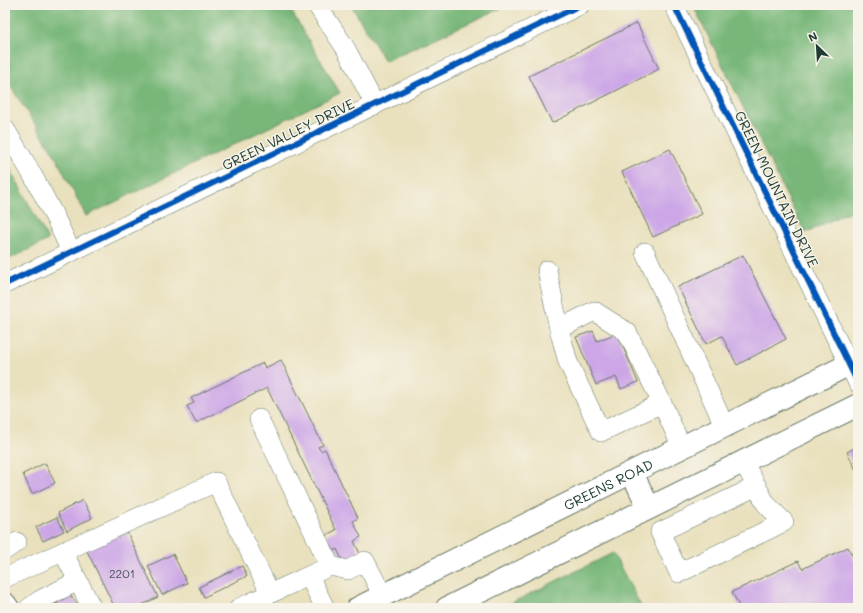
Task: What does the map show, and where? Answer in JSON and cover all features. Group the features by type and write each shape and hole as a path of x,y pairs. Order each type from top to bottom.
{"main road":[{"name":"GREENS ROAD","path":"358,608 725,426 855,369"},
{"path":"447,608 858,405"},
{"path":"632,473 649,508"},
{"path":"5,604 8,608"}],"street":[{"path":"317,5 346,49 375,105"},
{"name":"GREEN VALLEY DRIVE","path":"5,284 580,5"},
{"name":"GREEN MOUNTAIN DRIVE","path":"674,5 855,369"},
{"path":"5,128 28,166 56,218 71,252"},
{"path":"645,252 725,426"},
{"path":"547,270 559,329 568,362 601,432 662,403"},
{"path":"559,329 594,311 627,332 662,403 682,448"},
{"path":"259,419 330,566"},
{"path":"649,508 679,573 784,522 766,504 743,461"},
{"path":"5,578 216,482 270,593"},
{"path":"660,532 756,486"},
{"path":"63,552 92,608"},
{"path":"239,608 330,566 348,570 365,561 383,596"},
{"path":"309,576 325,608"},
{"path":"38,605 78,581"}],"green space":[{"path":"5,5 287,5 340,93 86,216 53,152 5,78"},
{"path":"351,5 508,5 385,61"},
{"path":"693,5 858,5 858,207 805,233"},
{"path":"5,159 48,240 5,261"},
{"path":"613,553 642,608 501,608"}],"building":[{"path":"637,23 659,69 552,123 529,76"},
{"path":"670,149 702,214 653,237 622,172"},
{"path":"743,255 786,339 737,365 722,336 706,344 678,287"},
{"path":"593,331 597,341 617,333 638,382 621,389 616,377 596,385 576,337"},
{"path":"281,360 323,445 318,447 321,451 325,449 358,518 353,521 361,537 354,541 361,556 344,564 337,549 334,551 326,535 336,530 267,388 196,423 187,406 194,403 191,398 263,363 265,368"},
{"path":"858,446 858,474 847,452"},
{"path":"45,463 55,483 32,494 23,474"},
{"path":"83,500 92,518 67,531 58,513"},
{"path":"57,517 64,531 43,541 36,527"},
{"path":"126,530 158,597 136,608 115,608 86,549"},
{"path":"848,547 858,567 858,608 740,608 732,592 798,561 802,569"},
{"path":"173,554 187,583 162,595 148,566"},
{"path":"242,566 247,576 204,597 199,587"},
{"path":"70,595 80,608 55,608 53,606"}],"cycle path":[{"path":"5,284 580,5"},
{"path":"674,5 858,383"}]}
